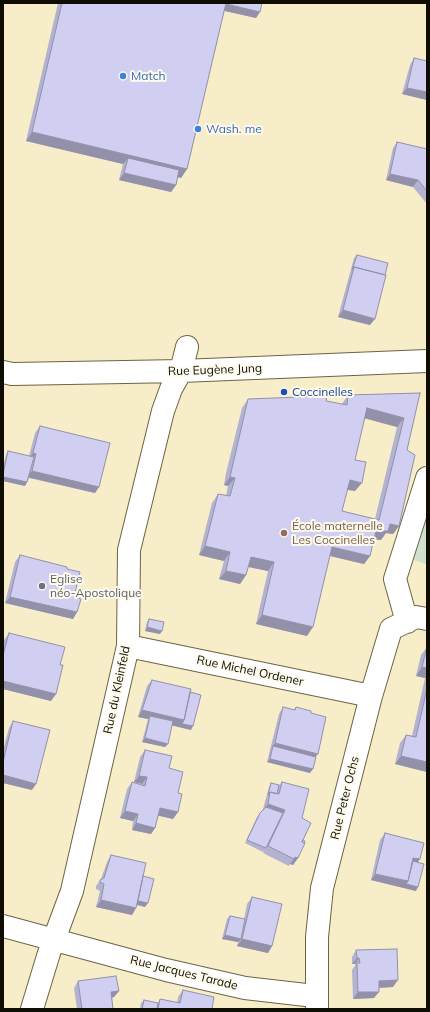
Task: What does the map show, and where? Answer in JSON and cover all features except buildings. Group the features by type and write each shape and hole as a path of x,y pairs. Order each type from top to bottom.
{"street":[{"name":"Rue du Kleinfeld","path":"32,1009 54,938 72,891 128,646 129,550 163,411 171,389 181,371 187,347"},
{"name":"Rue Eugène Jung","path":"3,372 12,374 181,371 427,361"},
{"path":"417,620 395,579 427,478"},
{"name":"Rue Peter Ochs","path":"317,1001 318,914 322,888 371,696 391,629 417,620"},
{"name":"Rue Michel Ordener","path":"128,646 371,696"},
{"path":"3,926 54,938"},
{"name":"Rue Jacques Tarade","path":"54,938 166,970 245,988 306,995 317,1001"}],"green space":[{"path":"427,503 427,565 409,558"}],"place":[{"name":"Match","path":"123,76"},
{"name":"Wash. me","path":"198,129"},
{"name":"Coccinelles","path":"284,392"},
{"name":"École maternelle Les Coccinelles","path":"284,533"},
{"name":"Eglise néo-Apostolique","path":"42,586"}]}
